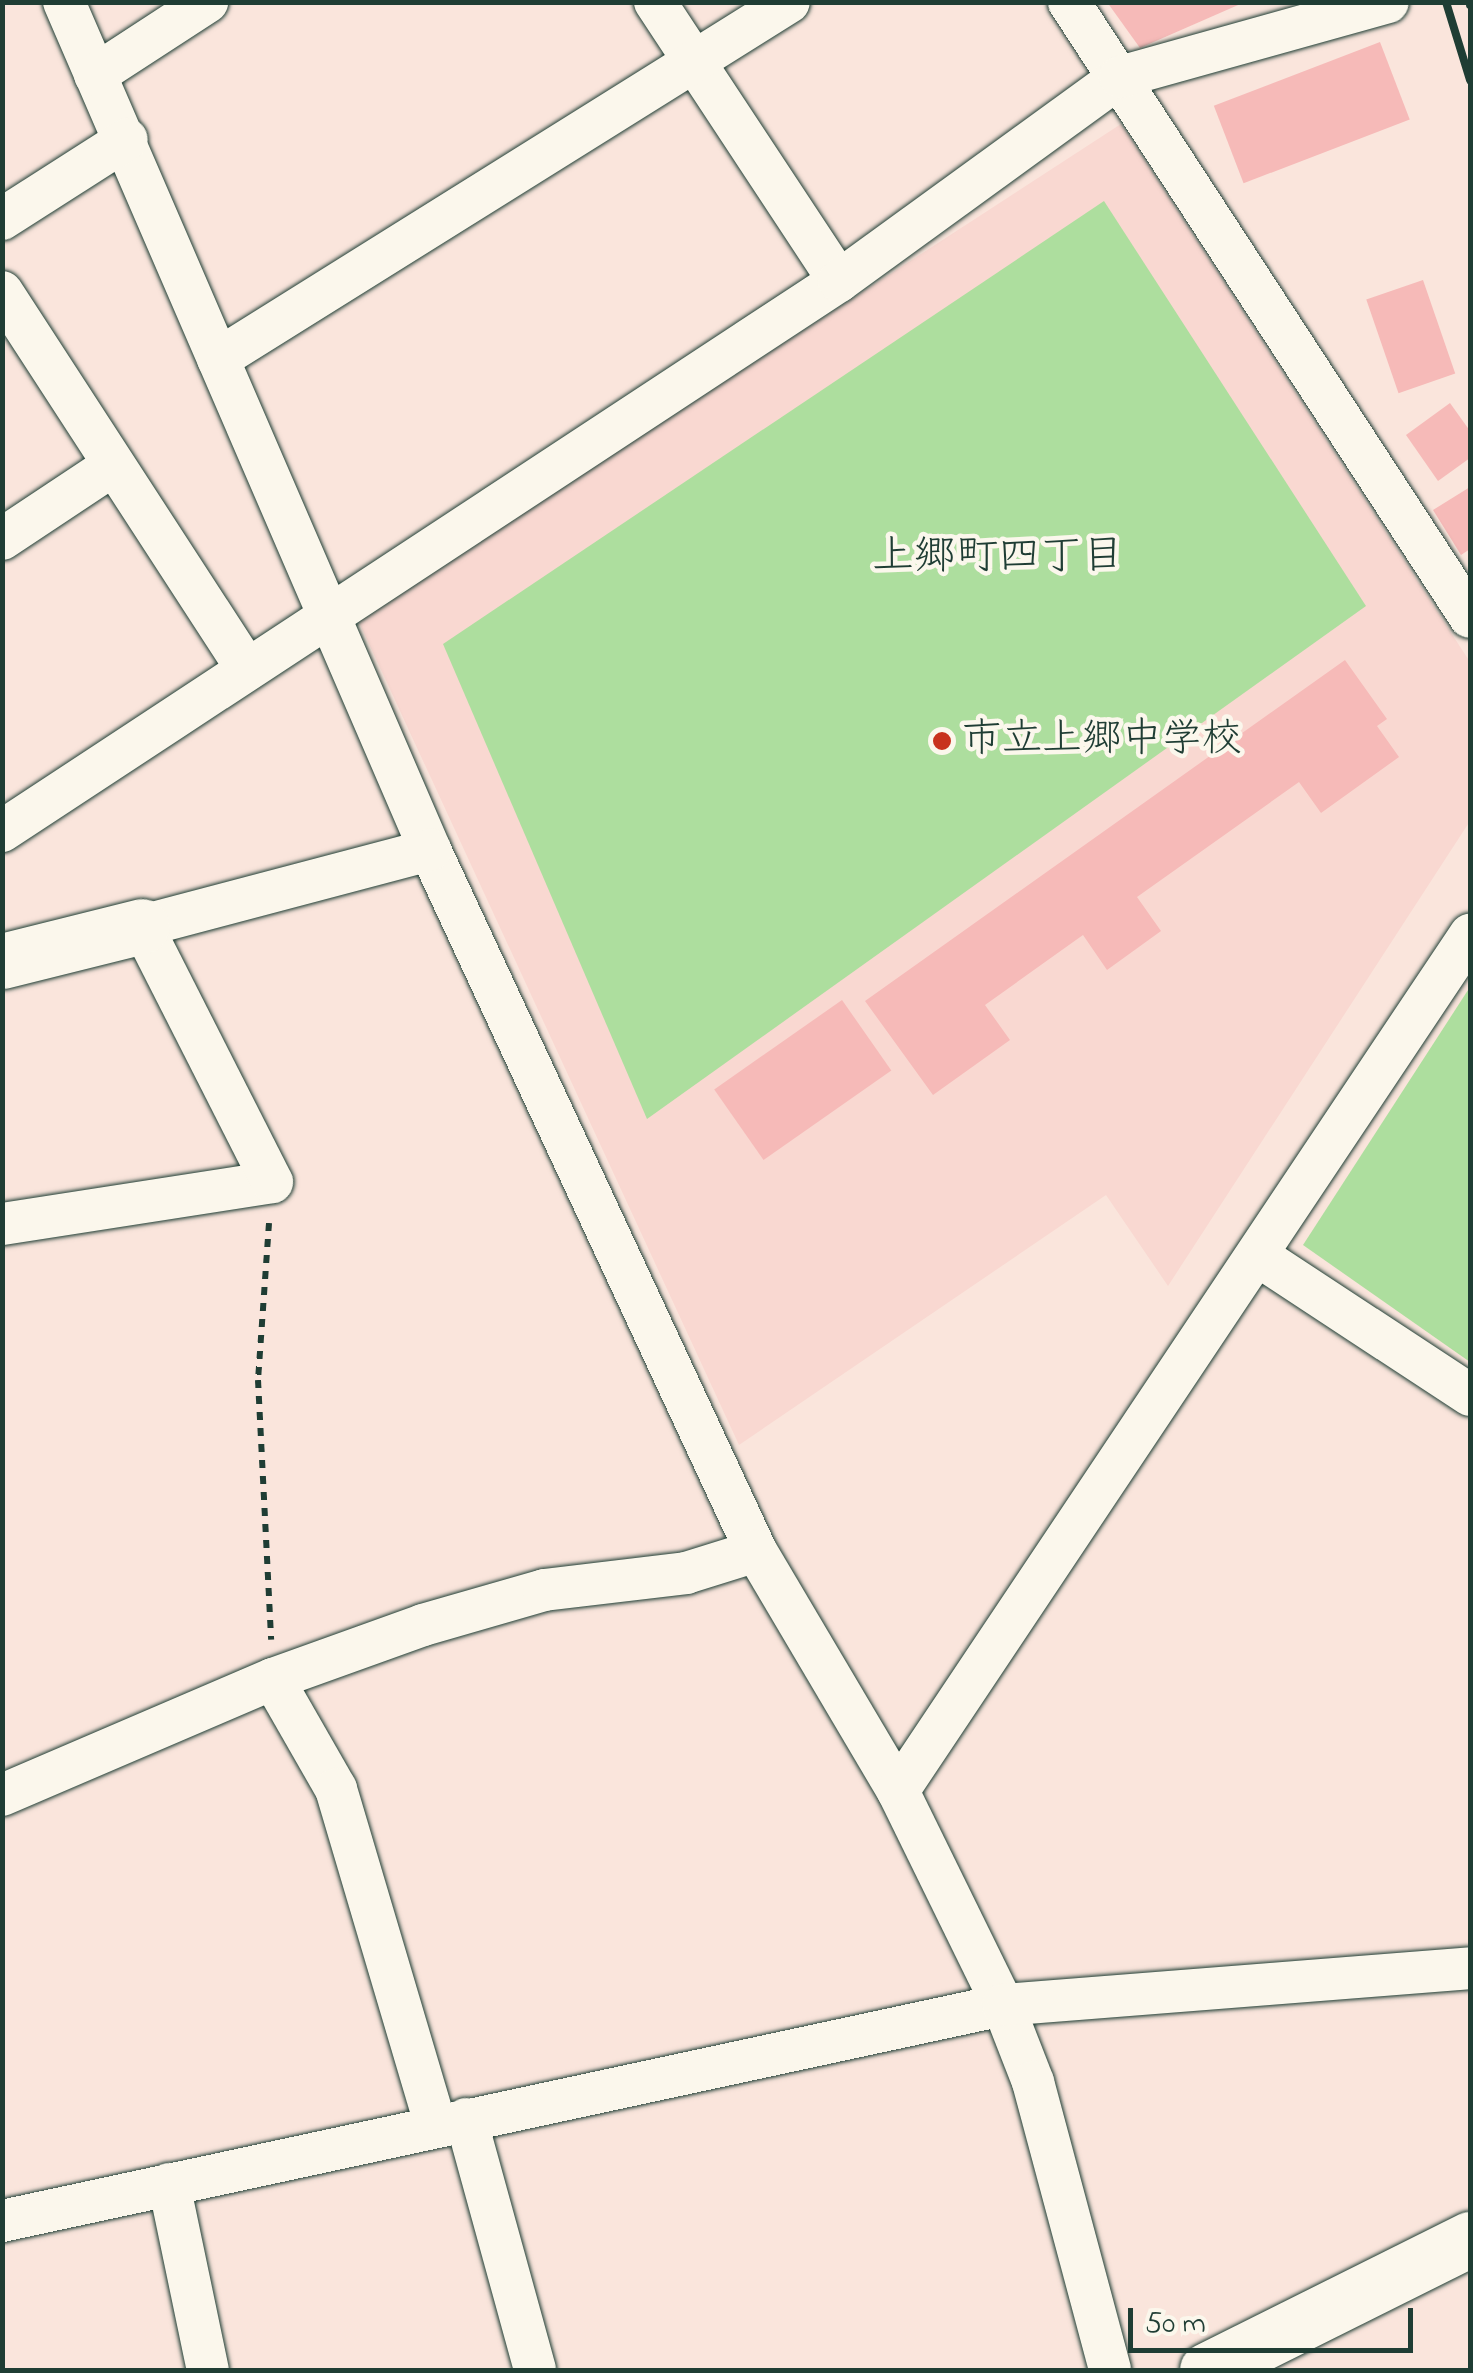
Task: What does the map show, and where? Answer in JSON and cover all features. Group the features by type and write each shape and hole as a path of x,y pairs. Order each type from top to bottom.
{"main road":[{"path":"2,961 142,926"},
{"path":"1208,2370 1470,2239"}],"street":[{"path":"64,2 127,138 218,359 334,614 430,850 756,1550 898,1791 1002,2005 1032,2082 1110,2370"},
{"path":"95,75 207,2"},
{"path":"655,2 839,282"},
{"path":"218,359 789,2"},
{"path":"1068,2 1470,618"},
{"path":"2,831 839,282 1120,77 1373,5"},
{"path":"2,219 127,138"},
{"path":"2,292 246,669"},
{"path":"2,539 112,466"},
{"path":"2,1224 272,1182 142,926 430,850"},
{"path":"898,1791 1260,1257 1470,935"},
{"path":"1260,1257 1470,1395"},
{"path":"2,1795 273,1679 544,1590 686,1573 756,1550"},
{"path":"273,1679 336,1789 534,2370"},
{"path":"2,2221 1002,2005 1470,1968"},
{"path":"169,2184 208,2370"}],"path":[{"path":"272,1182 258,1380 273,1679"}],"shaded area":[{"name":"市立上郷中学校","path":"1121,124 1470,662 1470,821 1168,1286 1106,1195 739,1445 358,620"}],"green space":[{"path":"1104,201 1366,606 647,1119 443,644"},
{"path":"1470,987 1470,1362 1303,1245"}],"building":[{"path":"1107,2 1245,2 1140,48"},
{"path":"1380,42 1410,119 1244,183 1214,106"},
{"path":"1423,280 1455,374 1399,393 1366,300"},
{"path":"1450,403 1470,431 1470,458 1438,481 1406,435"},
{"path":"1470,487 1470,549 1461,555 1433,510"},
{"path":"1345,660 1387,719 1377,726 1399,757 1321,813 1299,782 1137,897 1161,931 1107,970 1083,935 985,1005 1010,1040 933,1095 865,1001"},
{"path":"842,1000 891,1070 764,1160 714,1089"}],"railway":[{"path":"1446,2 1470,80"}],"place":[{"name":"市立上郷中学校","path":"942,741"}],"district":[{"name":"上郷町四丁目","path":"998,558"}]}
